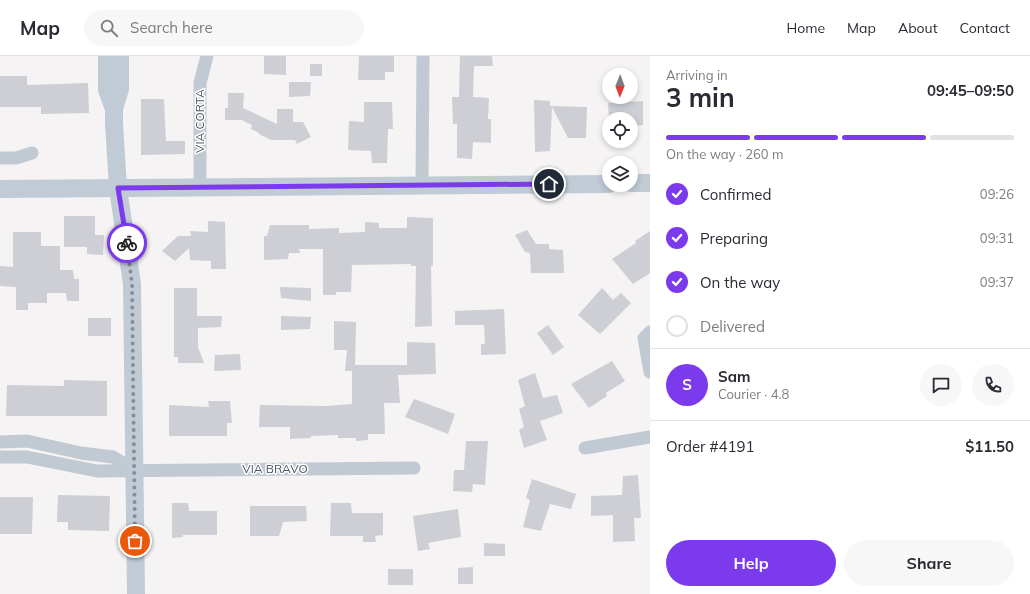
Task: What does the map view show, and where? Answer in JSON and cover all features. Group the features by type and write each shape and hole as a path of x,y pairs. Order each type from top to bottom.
{"street":[{"path":"107,56 106,90 114,109"},
{"path":"120,56 120,89 114,109 114,142 118,188 132,284 136,594"},
{"name":"VIA CORTA","path":"200,187 200,83 207,56"},
{"path":"422,185 423,56"},
{"path":"0,158 16,158 32,153"},
{"path":"638,183 650,183"},
{"path":"0,189 602,184"},
{"path":"650,332 644,338 650,372"},
{"path":"585,448 650,437"},
{"path":"0,442 28,441 81,454 113,457 135,470"},
{"name":"VIA BRAVO","path":"0,457 27,457 97,471 414,468"}],"building":[{"path":"264,56 286,56 286,75 264,74"},
{"path":"359,56 394,56 394,72 385,72 385,80 358,80"},
{"path":"460,56 492,56 493,66 474,66 473,97 489,98 488,119 491,119 491,143 473,142 472,159 457,158 457,124 453,124 452,97 459,97"},
{"path":"310,64 322,64 322,76 310,76"},
{"path":"0,76 27,76 27,85 88,83 89,113 41,114 41,107 0,107"},
{"path":"289,82 311,82 310,96 289,97"},
{"path":"228,93 244,93 243,108 277,124 277,109 293,109 293,122 303,122 311,137 297,144 295,140 271,140 251,129 252,125 242,120 225,120 225,108 228,108"},
{"path":"141,99 164,99 166,141 185,141 185,154 141,155"},
{"path":"534,100 550,101 550,106 587,107 586,138 568,138 552,107 550,151 535,152"},
{"path":"638,101 643,101 643,125 638,125 638,112 609,112 608,104 638,104"},
{"path":"364,102 392,102 393,129 388,129 387,163 372,163 371,151 348,150 349,121 364,122"},
{"path":"64,216 95,216 95,235 104,235 103,255 87,254 87,247 64,247"},
{"path":"407,217 433,218 433,266 431,266 432,326 415,327 416,266 411,266 411,264 352,265 351,292 336,292 336,295 323,295 323,249 299,249 300,253 289,253 288,259 264,260 264,236 267,236 270,225 309,225 309,229 339,228 339,233 365,232 365,222 379,223 379,228 407,228"},
{"path":"208,221 225,222 226,269 211,269 211,261 190,260 189,248 175,261 162,251 178,236 191,236 190,231 208,232"},
{"path":"527,230 536,244 549,244 549,249 563,250 564,273 531,273 530,253 525,252 515,235"},
{"path":"650,231 650,273 633,284 612,259 636,243 635,241"},
{"path":"13,232 41,232 41,246 60,246 60,270 73,270 74,279 79,279 79,301 67,301 66,293 47,293 47,303 28,303 28,310 16,310 16,287 0,286 0,266 13,267"},
{"path":"280,287 311,288 311,301 281,298"},
{"path":"174,288 197,288 197,316 222,316 221,327 198,328 198,347 204,363 178,363 178,357 174,357"},
{"path":"602,288 613,300 621,293 631,303 600,334 578,315"},
{"path":"504,309 506,354 481,355 481,344 485,344 484,325 455,325 455,311"},
{"path":"281,316 311,317 310,329 281,330"},
{"path":"88,318 111,318 111,336 88,336"},
{"path":"334,321 356,322 355,365 407,365 407,342 435,343 436,374 398,375 400,403 384,403 385,434 368,434 368,440 356,441 356,438 338,438 338,435 311,436 311,438 290,439 290,427 259,427 260,405 326,406 352,404 352,371 345,371 347,350 334,350"},
{"path":"548,325 564,347 553,355 537,333"},
{"path":"240,354 241,370 214,371 215,355"},
{"path":"612,361 625,381 606,393 607,396 589,408 571,384"},
{"path":"535,373 543,398 557,395 563,413 540,421 547,440 524,448 519,430 524,427 519,409 525,406 518,380"},
{"path":"64,380 107,381 107,416 6,416 7,385 64,386"},
{"path":"414,399 455,414 448,434 405,417"},
{"path":"208,401 230,401 232,423 227,423 227,436 169,436 169,405 209,407"},
{"path":"466,441 488,441 485,485 473,484 472,492 453,491 454,470 464,470"},
{"path":"638,475 641,518 634,518 635,541 613,542 613,515 591,516 591,496 622,495 623,476"},
{"path":"532,479 576,494 571,509 550,504 541,531 523,527 530,500 526,498"},
{"path":"58,495 110,496 109,531 68,530 68,522 57,522"},
{"path":"0,497 33,497 32,534 0,534"},
{"path":"172,503 188,503 189,511 217,511 217,535 183,535 183,537 172,538"},
{"path":"331,503 351,503 352,513 383,513 383,535 375,536 376,542 363,542 363,536 330,536"},
{"path":"250,506 306,506 307,521 283,522 279,536 250,536"},
{"path":"458,509 461,537 428,543 430,549 418,551 413,516"},
{"path":"484,543 505,544 505,556 484,556"},
{"path":"473,567 473,584 458,584 458,568"},
{"path":"388,569 413,569 413,585 388,585"}],"way so far":[{"path":"127,243 132,284 135,541"}],"route":[{"path":"127,243 118,188 549,184"}]}
